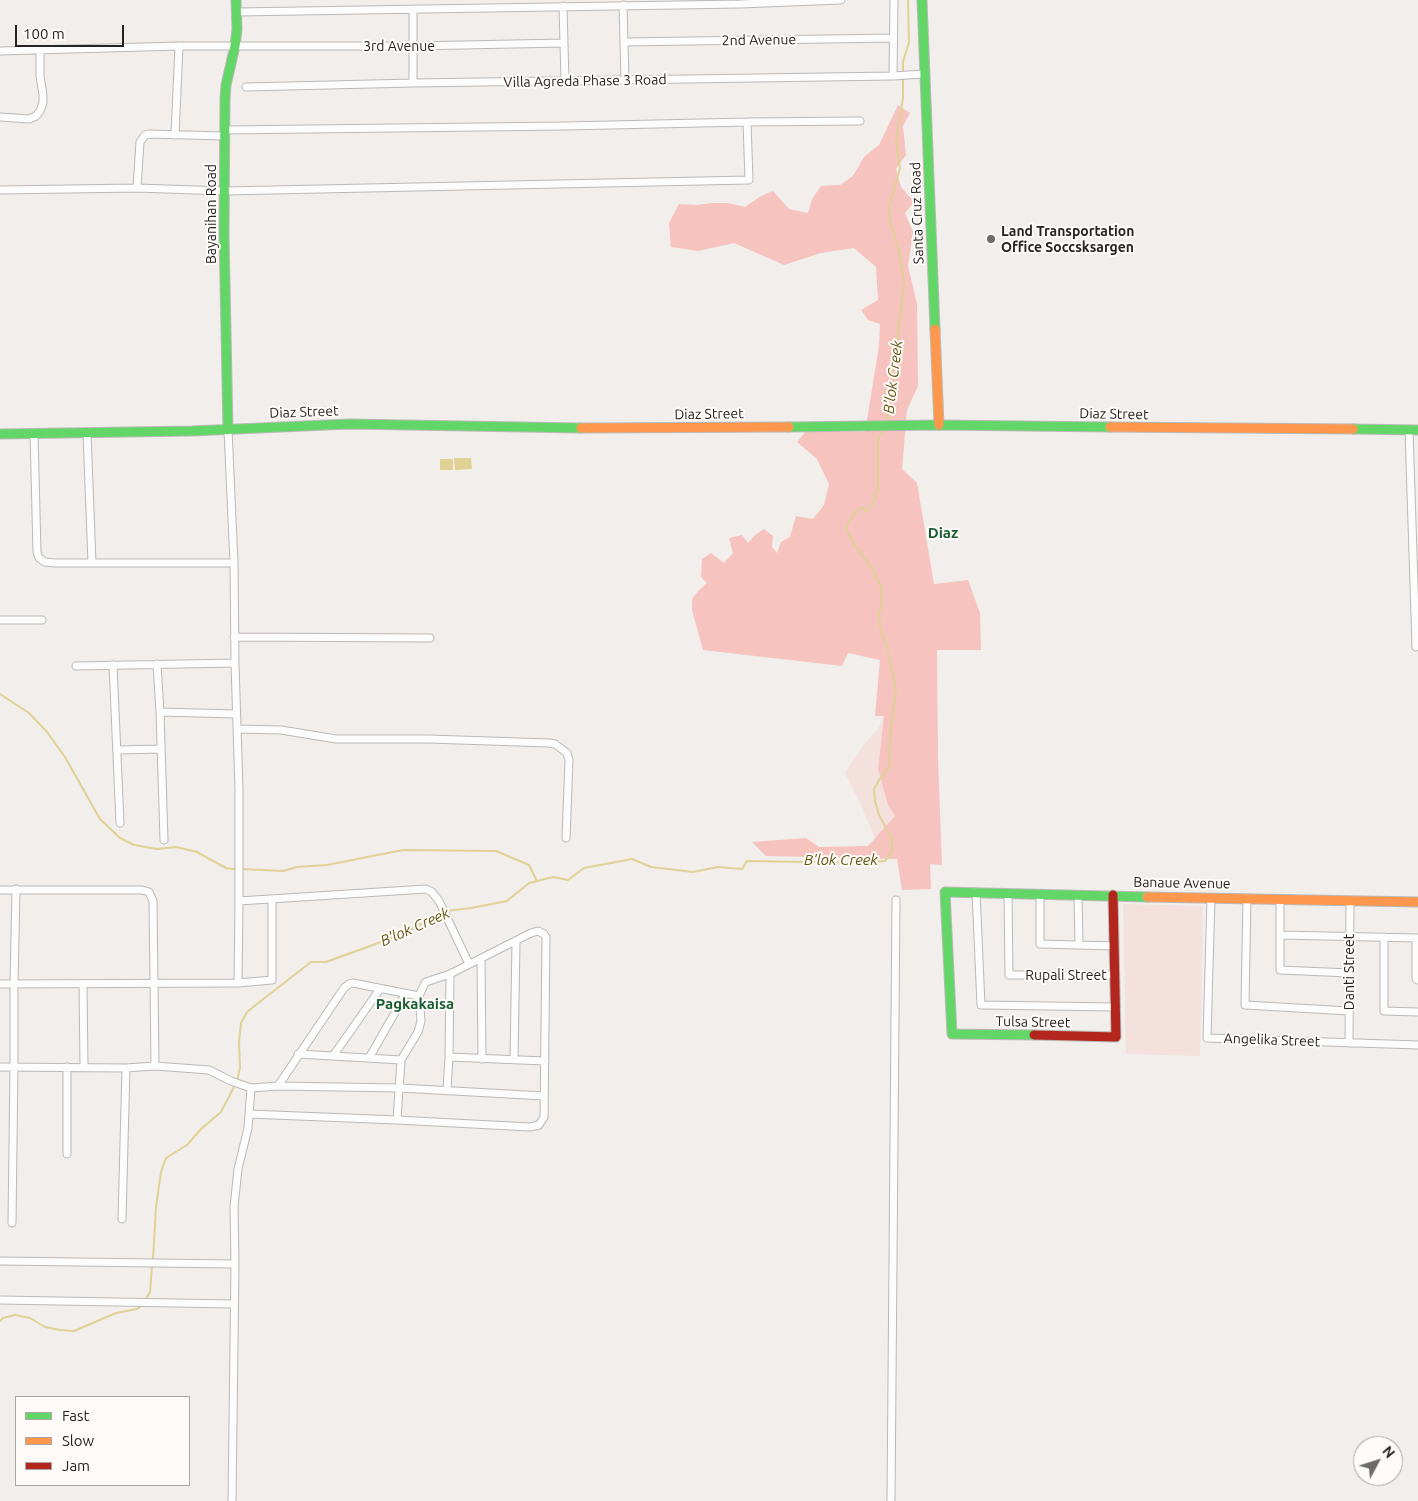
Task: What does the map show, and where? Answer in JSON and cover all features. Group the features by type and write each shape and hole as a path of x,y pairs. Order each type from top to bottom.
{"street":[{"name":"Bayanihan Road","path":"228,430 225,317 225,133 226,85 237,29 236,0"},
{"path":"237,12 568,4 740,4 841,0"},
{"path":"894,0 893,38 900,76"},
{"name":"Santa Cruz Road","path":"922,0 939,425"},
{"path":"565,81 564,43 568,4"},
{"path":"623,5 625,80"},
{"path":"413,9 413,83"},
{"name":"2nd Avenue","path":"624,42 893,38"},
{"name":"3rd Avenue","path":"0,51 179,46 413,46 564,43"},
{"path":"175,134 179,46"},
{"path":"0,117 29,119 36,116 40,111 43,95 40,76 40,50"},
{"name":"Villa Agreda Phase 3 Road","path":"246,87 900,76 924,74"},
{"path":"137,188 140,142 142,137 149,134 860,121"},
{"path":"0,190 137,188 225,191 749,180 747,122"},
{"name":"Diaz Street","path":"0,434 228,430 264,426 348,424 606,429 939,425 1414,430"},
{"path":"228,430 234,563 234,637 239,790 238,982"},
{"path":"1414,430 1416,647"},
{"path":"87,433 92,564"},
{"path":"34,434 37,552 39,558 45,562 92,564 234,563"},
{"path":"0,620 42,620"},
{"path":"234,637 430,638"},
{"path":"76,666 235,663"},
{"path":"157,664 164,840"},
{"path":"113,665 120,823"},
{"path":"160,712 236,714"},
{"path":"237,729 281,730 336,739 429,739 555,744 566,753 569,760 566,838"},
{"path":"117,750 161,749"},
{"path":"239,901 420,888 430,890 436,896 469,964"},
{"path":"12,1223 16,889"},
{"path":"0,890 142,890 150,892 153,900 155,1066"},
{"name":"Banaue Avenue","path":"945,892 1418,902"},
{"name":"Tulsa Street","path":"945,892 952,1034 1116,1037 1113,896"},
{"path":"976,892 981,1004 1116,1006"},
{"name":"Rupali Street","path":"1008,893 1009,974 1115,974"},
{"path":"1040,894 1040,944 1114,946"},
{"path":"1078,895 1079,945"},
{"name":"Angelika Street","path":"1212,898 1207,1038 1418,1045"},
{"path":"1247,898 1246,1006 1349,1011"},
{"path":"1280,899 1280,970 1349,973"},
{"path":"0,984 272,980 272,900"},
{"path":"891,1501 896,900"},
{"name":"Danti Street","path":"1349,1043 1350,901"},
{"path":"249,1114 535,1126 539,1125 544,1117 546,937 544,934 538,931 450,974 426,982 418,996 420,1026 401,1060 397,1120"},
{"path":"1280,935 1417,938 1416,980 1418,980"},
{"path":"1384,937 1384,1011 1418,1012"},
{"path":"514,1059 516,942"},
{"path":"481,958 482,1059"},
{"path":"447,1091 450,1057 450,974"},
{"path":"278,1086 346,986 353,983 418,996"},
{"path":"83,984 84,1067"},
{"path":"333,1056 380,989"},
{"path":"368,1058 405,994"},
{"path":"298,1054 401,1060"},
{"path":"450,1057 545,1061"},
{"path":"0,1067 126,1068 155,1066 208,1070 251,1088 278,1086 400,1088 544,1096"},
{"path":"67,1067 67,1154"},
{"path":"122,1219 126,1068"},
{"path":"232,1501 234,1207 235,1188 248,1128 251,1088"},
{"path":"0,1261 235,1264"},
{"path":"0,1300 234,1304"}],"shaded area":[{"path":"898,105 910,113 903,126 906,155 896,169 901,187 914,202 905,213 913,232 908,266 917,304 918,386 907,410 902,469 917,483 934,584 968,580 980,613 981,650 937,650 938,758 942,865 930,864 931,889 902,890 897,859 766,856 752,842 806,838 819,847 868,846 895,816 888,805 878,769 884,716 875,716 880,660 848,653 842,666 703,650 692,610 692,599 707,583 701,577 702,559 711,553 724,563 733,553 729,538 742,535 748,543 764,529 773,536 772,547 777,553 781,542 790,537 796,516 813,519 824,505 829,484 817,459 797,442 806,431 865,432 879,346 880,324 868,320 861,310 878,300 876,267 854,248 821,253 784,265 734,243 698,251 671,247 669,223 679,204 728,203 745,207 761,196 773,191 789,209 808,213 812,199 821,186 840,185 853,176 864,157 879,145"},
{"path":"454,458 471,458 472,469 455,470"},
{"path":"440,459 453,459 453,470 440,470"},
{"path":"884,715 878,769 888,805 896,815 875,839 845,773 862,747 878,729"},
{"path":"1123,904 1203,906 1200,1056 1126,1054"}],"waterway":[{"name":"B'lok Creek","path":"887,422 904,282 899,251 890,220 889,207 900,168 896,142 903,98 903,62 909,42 908,0"},
{"name":"B'lok Creek","path":"446,911 507,901 529,883 553,877 568,880 584,868 632,859 651,867 693,872 718,867 742,869 747,861 862,863 885,861 892,852 892,839 879,815 874,789 889,767 891,726 896,690 887,647 880,627 881,587 871,567 854,544 846,529 849,521 859,508 863,508 866,511 870,508 878,489 878,439 884,429"},
{"path":"0,694 29,713 47,732 65,757 100,819 120,838 134,845 157,849 176,847 197,852 226,868 234,869"},
{"path":"241,869 283,871 297,867 327,865 403,850 496,851 529,865 537,881"},
{"name":"B'lok Creek","path":"237,1081 240,1068 239,1042 241,1023 247,1012 311,962 326,962 381,942 410,930 442,913"},
{"name":"B'lok Creek","path":"153,1260 156,1207 161,1172 166,1158 187,1145 201,1129 221,1112 235,1085"},
{"name":"B'lok Creek","path":"146,1299 150,1292 152,1266"},
{"name":"B'lok Creek","path":"0,1321 3,1318 15,1315 30,1318 45,1327 74,1331 116,1313 137,1309 141,1306"}],"traffic: fast":[{"path":"228,430 224,234 225,98 237,29 236,0"},
{"path":"922,0 935,329"},
{"path":"0,434 192,431 349,424 581,428"},
{"path":"789,427 939,425 1110,427"},
{"path":"1353,429 1418,430"},
{"path":"1034,1035 952,1034 945,892 1147,897"}],"traffic: slow":[{"path":"935,329 939,425"},
{"path":"581,428 789,427"},
{"path":"1110,427 1353,429"},
{"path":"1147,897 1418,902"}],"traffic: jam":[{"path":"1034,1035 1116,1037 1113,895"}],"place":[{"name":"Land Transportation Office Soccsksargen","path":"991,239"}],"district":[{"name":"Diaz","path":"943,533"},
{"name":"Pagkakaisa","path":"415,1004"}]}
